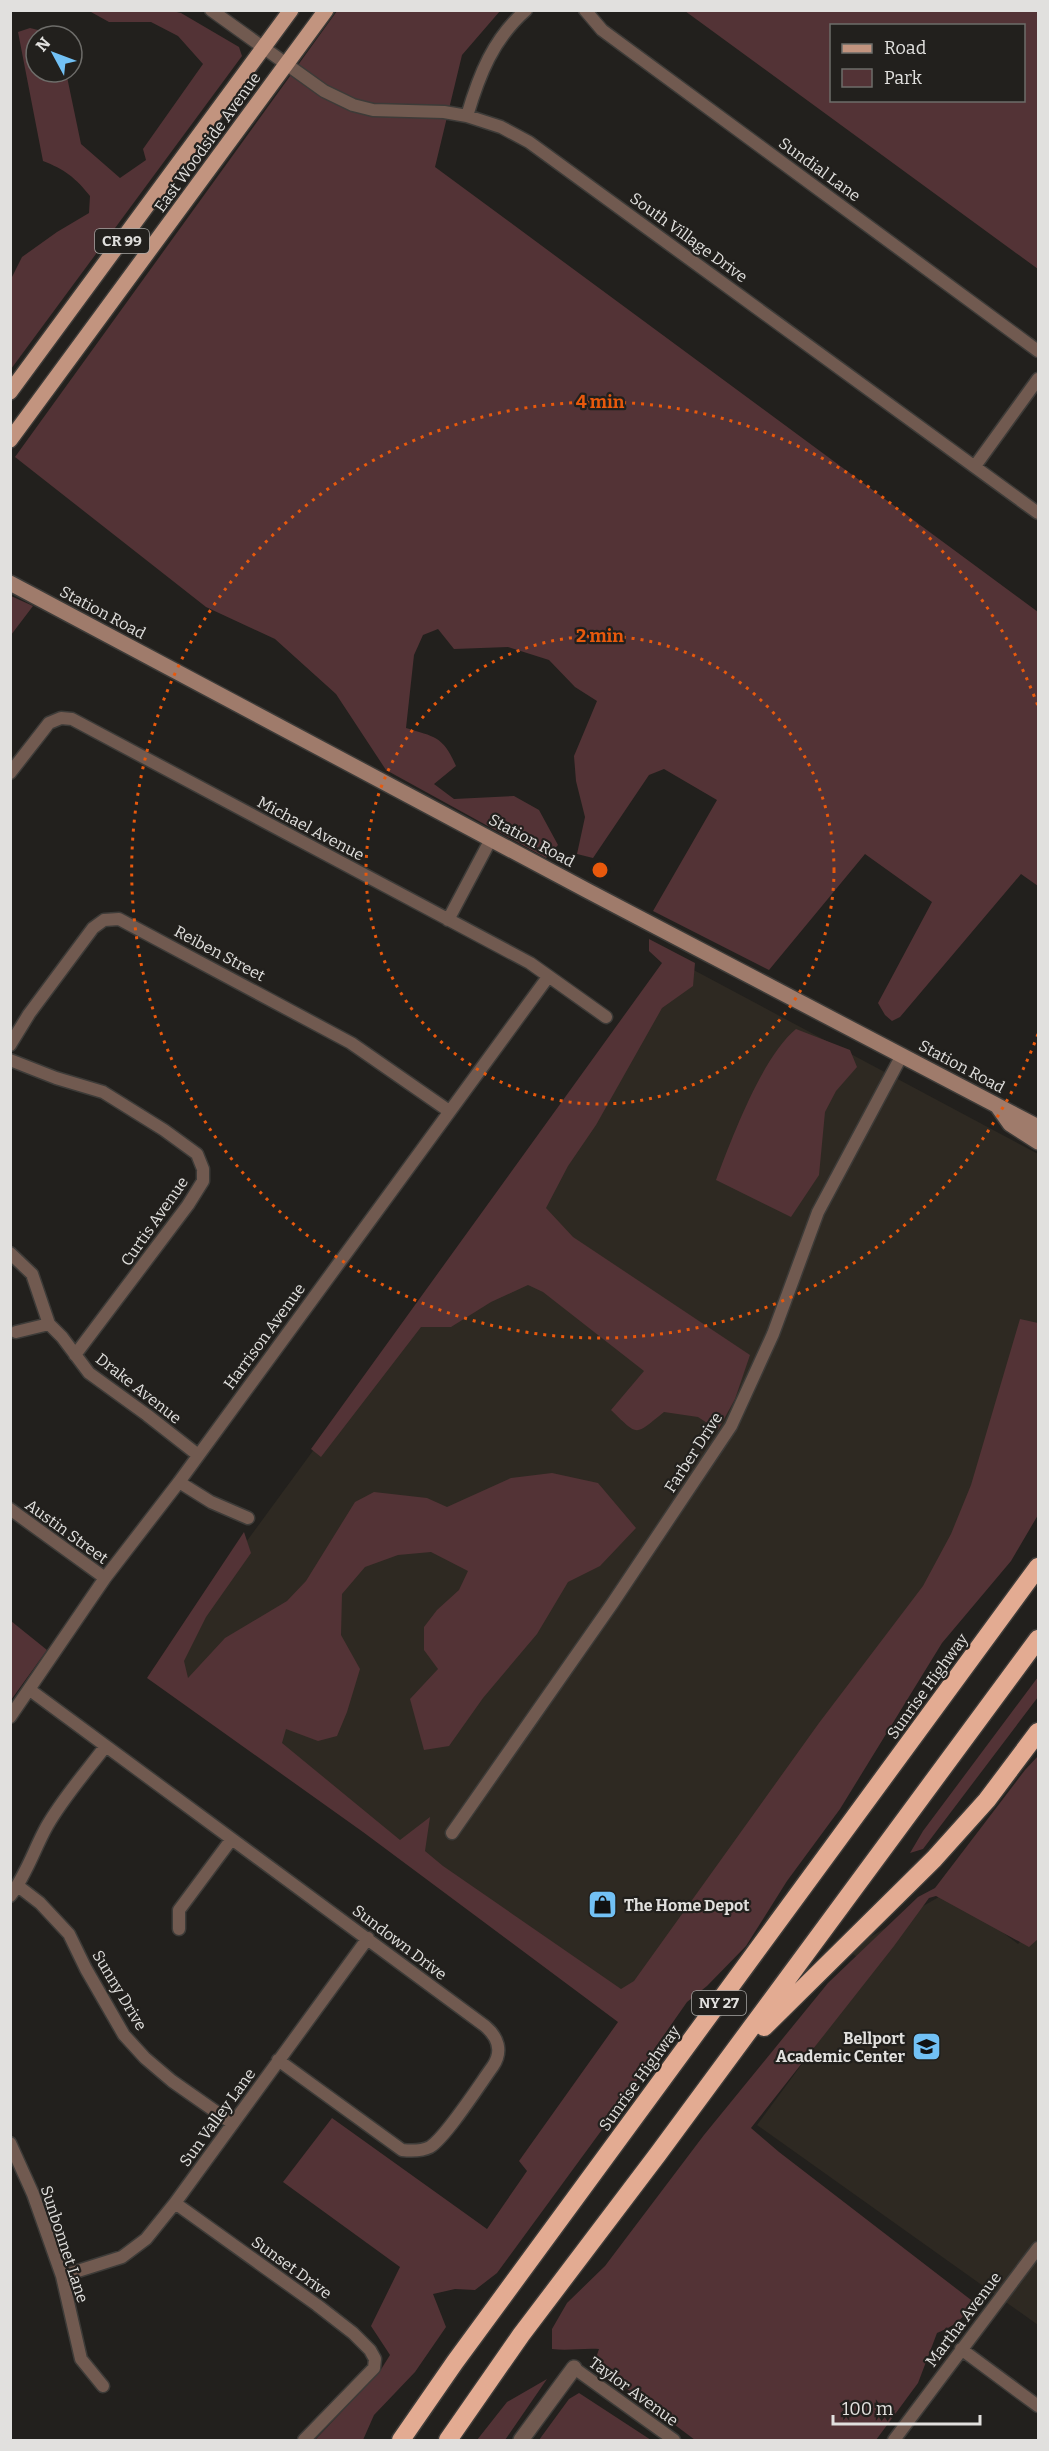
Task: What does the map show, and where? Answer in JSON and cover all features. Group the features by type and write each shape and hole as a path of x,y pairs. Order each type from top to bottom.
{"highway":[{"path":"997,1623 1016,1584 1038,1553"},
{"name":"Sunrise Highway","path":"401,2440 455,2362 1038,1567"},
{"name":"NY 27","path":"448,2440 521,2335 658,2154 1038,1639"},
{"path":"658,2154 776,2013 880,1915 955,1837 987,1800 1038,1732"}],"main road":[{"name":"East Woodside Avenue","path":"10,392 291,10"},
{"name":"East Woodside Avenue","path":"10,440 326,10"},
{"name":"Station Road","path":"10,583 1038,1126"},
{"path":"996,1105 1010,1124 1038,1142"}],"street":[{"name":"South Village Drive","path":"211,10 324,91 353,105 383,110 444,112 467,116 509,131 542,150 1038,513"},
{"path":"467,116 488,57 498,40 526,10"},
{"name":"Sundial Lane","path":"585,10 602,30 1038,351"},
{"path":"975,466 1038,379"},
{"name":"Michael Avenue","path":"10,772 49,723 61,718 72,719 530,963 606,1017"},
{"path":"447,920 491,839"},
{"name":"Reiben Street","path":"10,1045 29,1014 93,928 104,920 119,919 351,1043 449,1112"},
{"name":"Harrison Avenue","path":"10,1717 105,1578 179,1482 548,977"},
{"name":"Farber Drive","path":"452,1833 626,1584 731,1426 772,1336 818,1212 902,1055"},
{"name":"Curtis Avenue","path":"10,1060 56,1078 103,1092 196,1154 203,1169 202,1181 188,1205 75,1355"},
{"name":"Drake Avenue","path":"10,1253 32,1274 49,1324 62,1336 88,1373 198,1455"},
{"path":"16,1332 49,1324"},
{"path":"179,1482 211,1502 248,1518"},
{"name":"Austin Street","path":"10,1509 105,1578"},
{"name":"Sundown Drive","path":"30,1690 485,2026 494,2036 499,2047 497,2060 440,2138 428,2148 402,2150 279,2060"},
{"path":"14,1891 52,1818 105,1747"},
{"path":"179,1929 179,1910 231,1840"},
{"name":"Sunny Drive","path":"14,1891 40,1903 69,1934 104,2002 131,2043 172,2081 232,2123"},
{"name":"Sun Valley Lane","path":"62,2276 122,2257 146,2240 368,1938"},
{"name":"Sunbonnet Lane","path":"10,2143 33,2194 62,2276 81,2359 103,2386"},
{"name":"Sunset Drive","path":"175,2203 353,2333 370,2350 375,2359 374,2368 304,2440"},
{"name":"Martha Avenue","path":"894,2440 1038,2248"},
{"path":"961,2349 1038,2406"},
{"path":"521,2440 574,2368"},
{"name":"Taylor Avenue","path":"574,2368 674,2440"}],"shaded area":[{"path":"673,959 1038,1154 1038,1336 934,1593 628,2001 151,1672"},
{"name":"Bellport Academic Center","path":"949,1891 1018,1944 1038,1923 1038,2325 757,2125 872,1969 848,1950"}],"green space":[{"path":"168,10 181,13 239,47 242,56 11,369 11,279 22,257 89,213 90,196 80,184 57,167 43,161 28,84 68,84 81,144 120,178 146,160 143,149 203,64 178,36 151,22 109,22 91,12"},
{"path":"337,11 500,11 462,55 435,167 1038,612 1038,886 1021,874 900,1017 892,1021 885,1015 878,1003 932,902 865,854 769,970 653,911 717,800 664,769 649,775 593,858 577,854 585,817 576,781 574,756 597,701 575,687 549,660 508,647 454,649 438,629 423,635 414,655 406,728 437,739 447,749 456,766 434,784 454,799 514,796 539,810 558,845 546,858 386,770 336,694 275,639 206,607 15,457"},
{"path":"685,11 1038,11 1038,269"},
{"path":"24,30 24,63 18,32"},
{"path":"11,596 33,606 11,635"},
{"path":"649,939 695,963 693,986 662,1008 596,1125 568,1166 546,1208 573,1237 750,1355 735,1399 718,1430 698,1417 664,1412 647,1426 637,1430 632,1429 611,1410 644,1371 543,1292 528,1285 491,1302 451,1327 421,1327 321,1457 311,1449 662,963 649,951"},
{"path":"796,1029 850,1050 857,1067 836,1091 825,1112 819,1175 791,1217 716,1180 739,1121 760,1078 771,1058"},
{"path":"1020,1319 1038,1323 1038,1515 1011,1561 942,1643 840,1809 787,1881 746,1946 707,1986 687,2002 650,2055 634,2086 497,2273 475,2290 455,2289 433,2294 446,2327 415,2372 374,2415 363,2440 315,2440 380,2371 390,2355 371,2326 400,2267 283,2182 332,2118 487,2229 527,2171 519,2161 618,2022 363,1832 147,1678 244,1532 251,1553 206,1617 184,1661 188,1678 225,1638 287,1601 306,1581 355,1502 374,1492 427,1498 447,1507 511,1478 552,1473 598,1483 636,1528 600,1566 568,1582 537,1634 483,1698 449,1746 424,1750 410,1699 438,1669 424,1650 424,1627 437,1610 459,1590 468,1571 431,1552 398,1555 365,1567 342,1594 341,1635 360,1669 347,1712 337,1736 318,1741 286,1729 282,1743 400,1840 430,1817 425,1851 443,1866 621,1989 634,1981 819,1723 923,1586 951,1534 971,1485"},
{"path":"11,1621 47,1650 11,1700"},
{"path":"1038,1677 1038,1697 923,1849 910,1853 923,1831"},
{"path":"1038,1756 1038,1939 1029,1947 936,1896 929,1898 751,2128 975,2303 958,2321 937,2333 918,2383 876,2440 695,2440 594,2364 599,2349 552,2349 552,2329 567,2303 605,2266 704,2135 828,1983 918,1897 935,1888"},
{"path":"547,2379 505,2440 477,2440 507,2402"},
{"path":"579,2393 651,2440 539,2440 569,2399"}],"place":[{"name":"The Home Depot","path":"603,1905"},
{"name":"Bellport Academic Center","path":"926,2047"}]}
